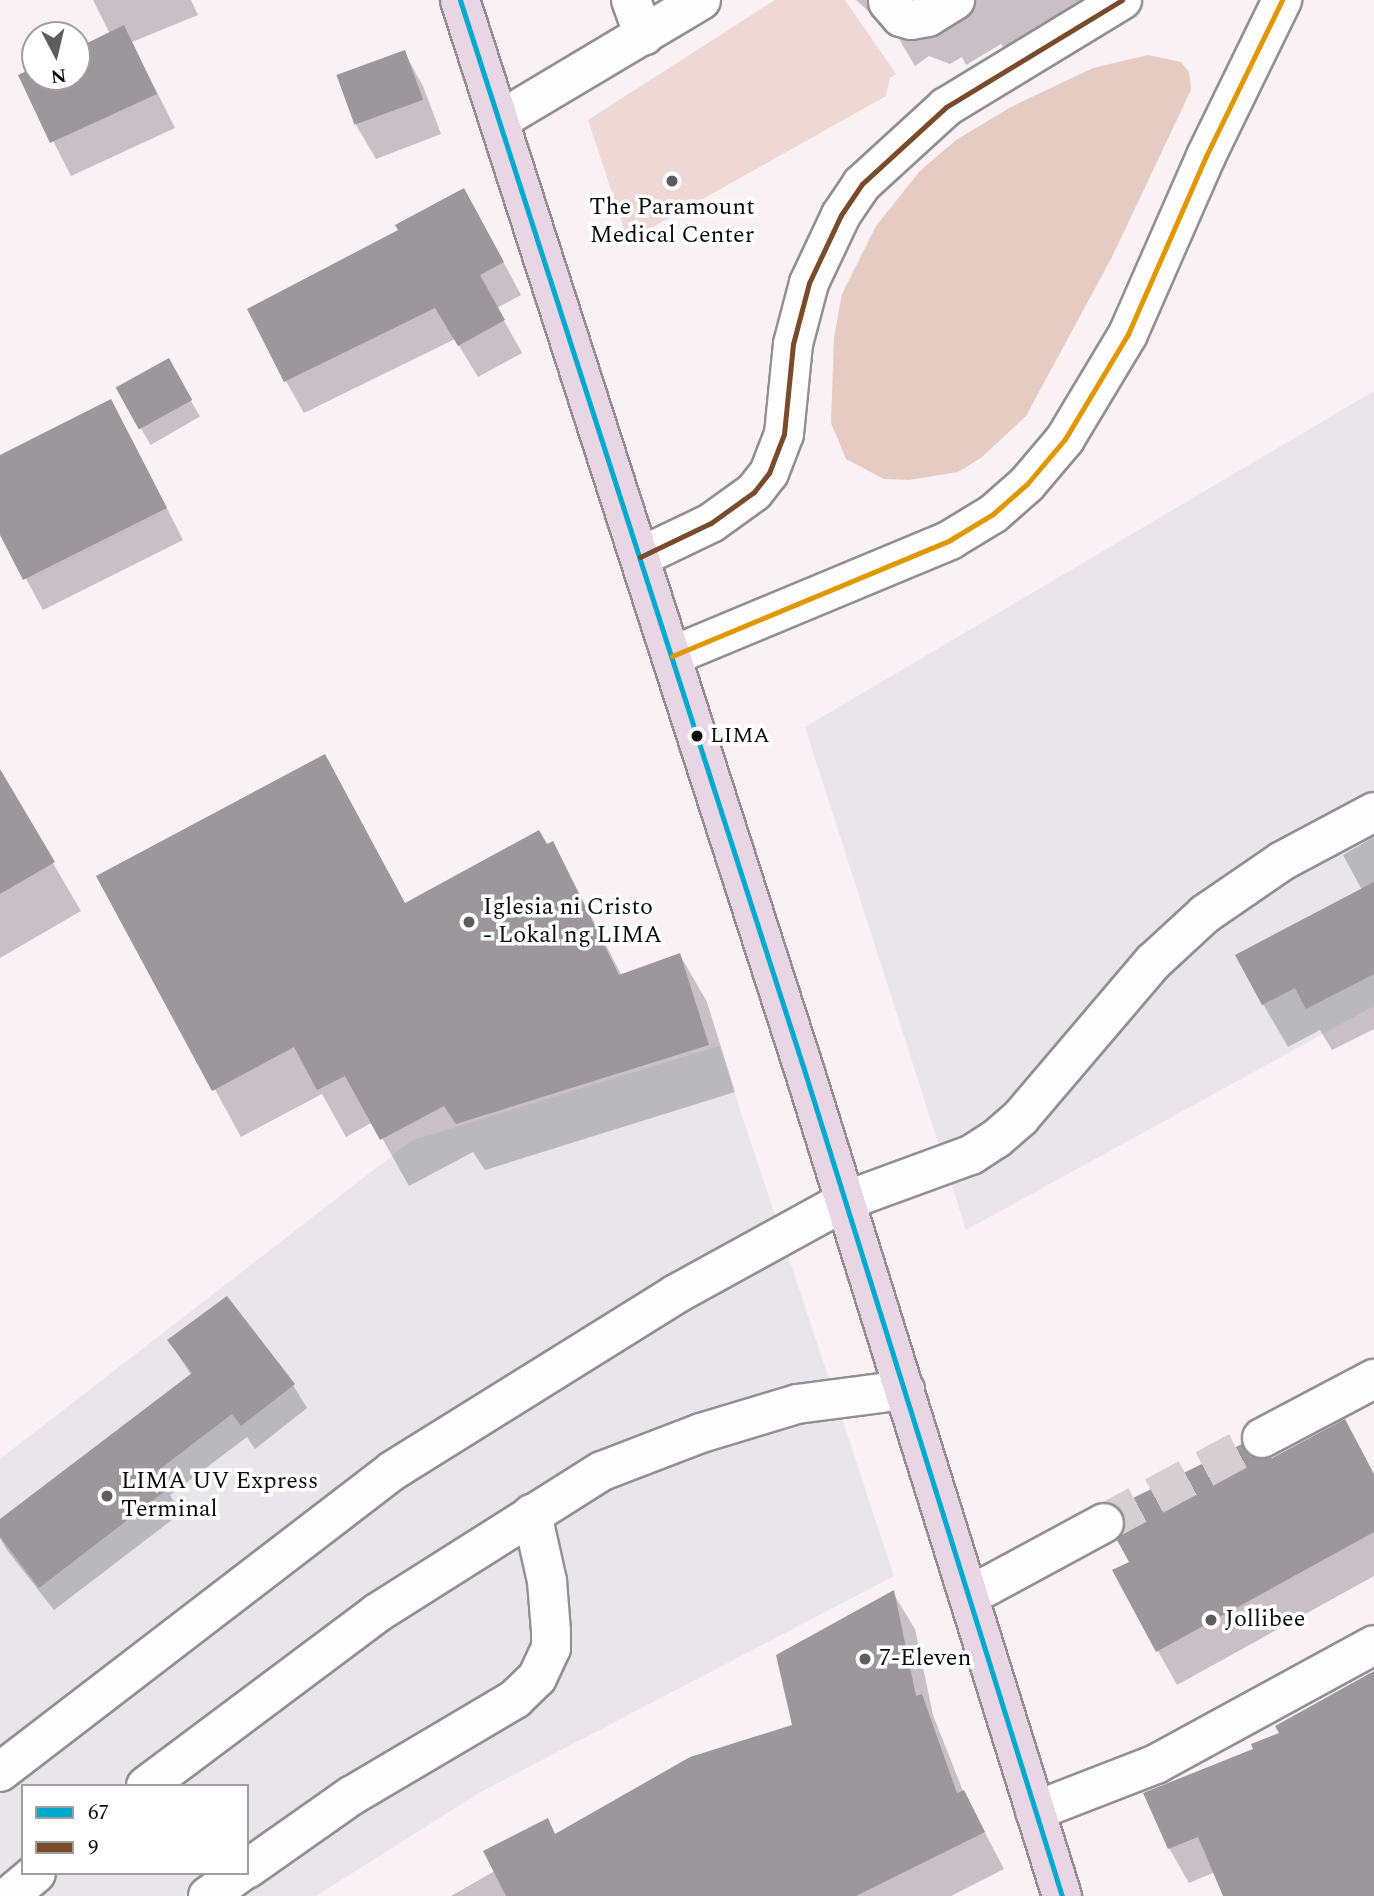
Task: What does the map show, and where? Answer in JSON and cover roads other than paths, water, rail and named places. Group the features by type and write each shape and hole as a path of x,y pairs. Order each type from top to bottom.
{"highway":[{"path":"460,0 971,1595 1062,1896"}],"street":[{"path":"631,0 644,36"},
{"path":"500,120 701,0"},
{"path":"888,2 901,17 911,20 928,17 955,0"},
{"path":"640,558 711,523 754,492 769,473 784,434 802,303 823,249 862,184 946,107 1122,0"},
{"path":"672,656 950,540 993,514 1027,484 1065,439 1128,334 1206,156 1282,0"},
{"path":"0,1772 392,1471 676,1294 845,1201 971,1155 996,1139 1021,1117 1153,962 1205,914 1282,861 1374,812"},
{"path":"1262,1438 1374,1379"},
{"path":"149,1784 366,1620 602,1472 753,1416 797,1404 905,1390"},
{"path":"248,1868 351,1796 515,1699 537,1678 551,1648 551,1630 547,1581 532,1514"},
{"path":"971,1595 1104,1523"},
{"path":"1035,1811 1156,1764 1374,1645"},
{"path":"9,1896 34,1875"},
{"path":"208,1896 237,1875"}],"tunnel":[{"path":"1104,1523 1262,1438"}],"place":[{"name":"The Paramount Medical Center","path":"672,181"},
{"name":"LIMA","path":"697,736"},
{"name":"Iglesia ni Cristo - Lokal ng LIMA","path":"469,922"},
{"name":"LIMA UV Express Terminal","path":"107,1496"},
{"name":"Jollibee","path":"1211,1620"},
{"name":"7-Eleven","path":"865,1659"}]}
